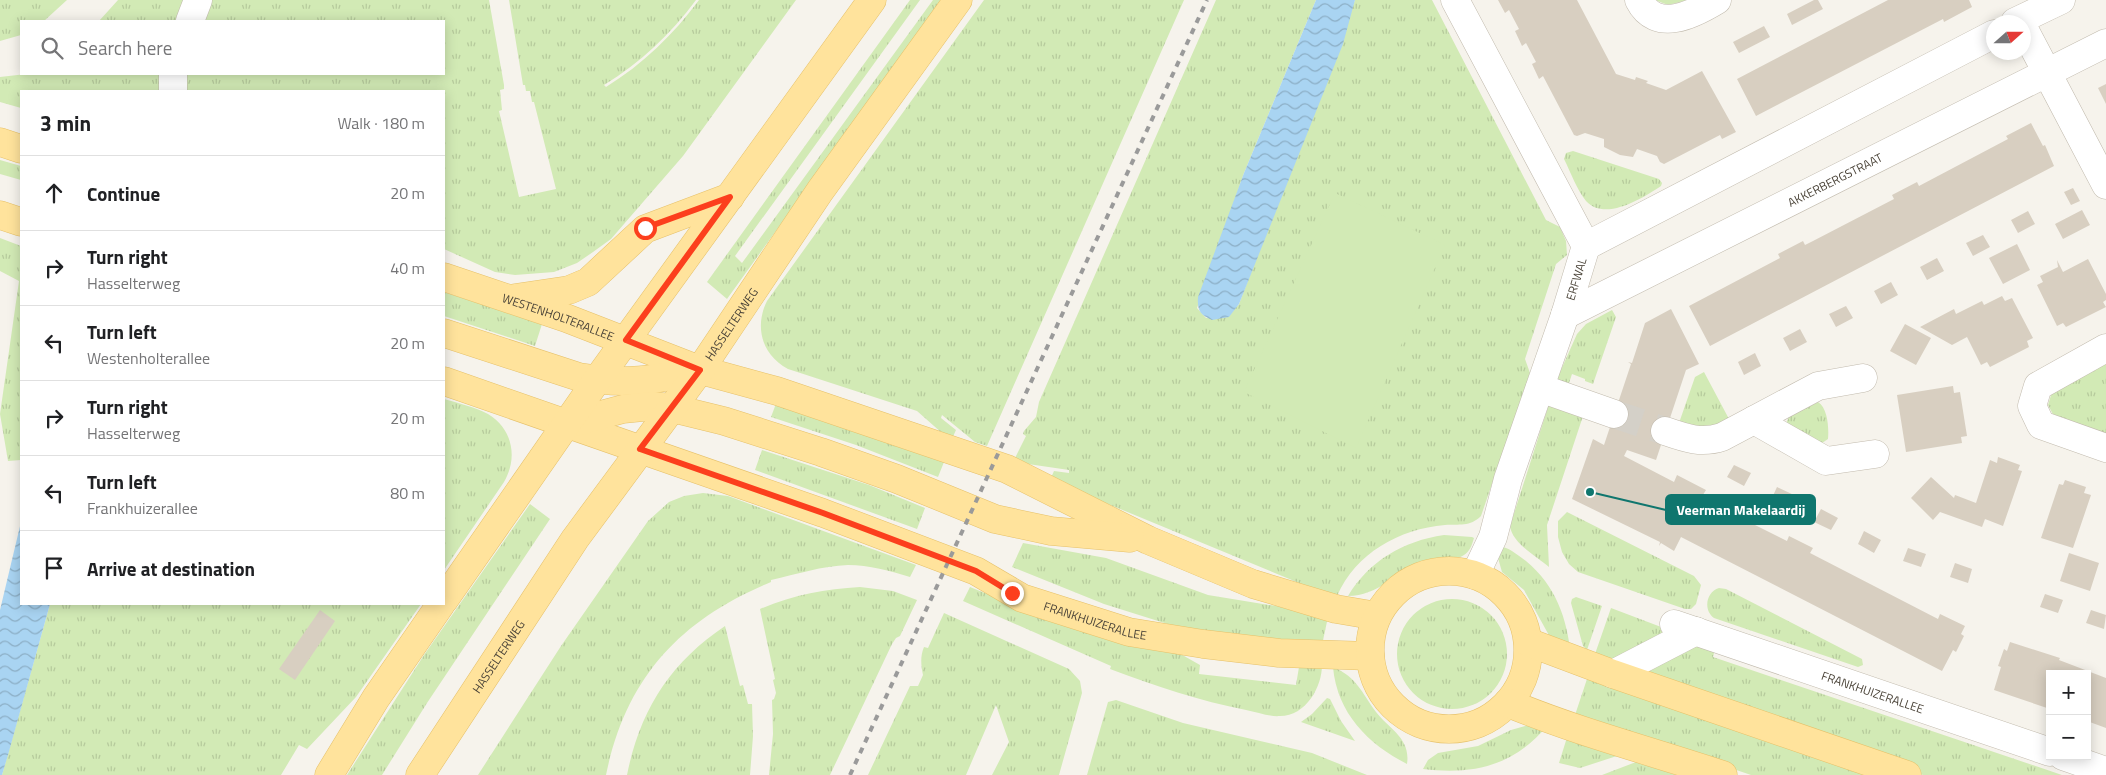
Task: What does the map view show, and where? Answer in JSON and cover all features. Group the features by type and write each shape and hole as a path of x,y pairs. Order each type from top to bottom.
{"main road":[{"path":"445,599 597,380 872,0"},
{"name":"HASSELTERWEG","path":"420,775 575,539 670,408 700,370 820,191 958,0"},
{"path":"0,142 20,149"},
{"path":"508,298 568,290 588,282 645,228 730,197"},
{"path":"0,216 20,222"},
{"name":"WESTENHOLTERALLEE","path":"446,277 626,340 700,370"},
{"path":"445,333 579,377 636,382 700,370 777,391 1007,469 1148,540 1253,584 1336,609 1377,616"},
{"path":"445,381 640,449"},
{"path":"567,424 623,410 653,406 670,408 724,422 821,452 897,478 995,519 1051,531 1148,540"},
{"name":"FRANKHUIZERALLEE","path":"640,449 823,513 976,571 1022,598 1129,632 1203,644 1279,653 1370,656"},
{"path":"1447,570 1475,575 1502,590 1520,613 1528,642 1524,675 1508,703 1486,721 1458,729 1430,727 1400,713 1379,688 1370,656 1371,636 1377,616 1394,592 1418,576 1447,570"},
{"path":"329,775 376,698 440,605"},
{"path":"1528,642 1613,674 1907,775"},
{"path":"1508,703 1557,723 1646,749 1723,775"}],"street":[{"path":"190,20 198,0"},
{"name":"ERFWAL","path":"1455,0 1586,246 1565,315 1508,479 1493,537 1475,575"},
{"path":"1639,0 1652,14 1674,19 1683,18 1717,0"},
{"path":"2026,15 2061,0"},
{"path":"1586,246 1986,38"},
{"name":"AKKERBERGSTRAAT","path":"1565,315 2106,43"},
{"path":"2031,46 2106,186"},
{"path":"173,75 173,90"},
{"path":"2106,348 2038,386 2032,406 2042,426 2106,448"},
{"path":"1665,431 1690,440 1711,440 1722,437 1818,386 1863,378"},
{"path":"1540,388 1614,414"},
{"path":"1754,420 1826,462 1875,454"},
{"name":"FRANKHUIZERALLEE","path":"1613,674 1685,628 2046,751"},
{"path":"2074,760 2106,771"}],"green space":[{"path":"0,0 67,0 45,20 20,20 20,35 0,41"},
{"path":"118,0 188,0 178,20 100,20"},
{"path":"210,0 489,0 504,85 504,89 500,90 502,110 499,111 519,197 556,189 534,102 532,102 530,91 526,91 525,85 523,85 509,0 696,0 676,25 654,47 604,85 606,87 657,48 699,0 796,0 683,156 611,239 577,263 554,272 515,275 495,272 445,249 445,90 186,90 186,75 445,75 445,20 202,20"},
{"path":"910,0 920,0 735,256 742,263 933,0 942,0 727,299 707,282"},
{"path":"984,0 1184,0 987,446 975,442 942,415 941,418 956,430 951,441 917,411 788,369 772,356 763,340 761,330 763,311 767,301"},
{"path":"1216,0 1316,0 1244,173 1197,308 1206,318 1228,317 1239,304 1355,0 1432,0 1546,220 1560,227 1566,241 1567,255 1556,264 1525,359 1530,373 1481,516 1473,522 1460,525 1428,527 1411,532 1381,546 1355,567 1337,596 1321,592 1050,480 1054,471 1069,473 1069,470 1028,464 1015,458 1026,436 1023,434 1024,431 1036,417 1039,402"},
{"path":"1655,0 1688,0 1668,5"},
{"path":"20,75 159,75 159,90 20,90 20,108 0,102 0,77"},
{"path":"1573,151 1659,179 1662,183 1661,186 1624,206 1613,209 1594,207 1583,197 1564,159 1566,153"},
{"path":"0,160 20,166 20,180 0,174"},
{"path":"1335,193 1445,245 1356,448 1244,392"},
{"path":"0,238 20,246 20,460 8,461 0,414 19,281 0,271"},
{"path":"445,292 542,324 535,346 445,316"},
{"path":"1612,310 1616,317 1593,384 1572,374 1568,386 1556,381 1577,334 1586,324"},
{"path":"2106,362 2106,436 2055,418 2048,405 2052,392"},
{"path":"1704,372 1729,419 1705,429 1679,423 1695,377"},
{"path":"445,399 478,409 496,420 503,428 508,436 512,454 511,463 504,482 445,569"},
{"path":"777,401 946,457 938,477 856,445 771,417"},
{"path":"1818,402 1824,409 1828,424 1828,439 1822,443 1786,423 1789,417"},
{"path":"1549,404 1583,416 1547,525 1549,567 1520,544 1510,526"},
{"path":"762,450 869,485 925,508 917,529 755,470"},
{"path":"703,493 728,496 916,565 910,577 856,565 829,567 800,573 771,580 771,582 739,597 710,614 685,633 662,656 643,681 628,709 615,740 606,775 478,775 561,646 648,521 669,502 684,496"},
{"path":"530,504 550,519 427,703 382,775 347,775 424,655"},
{"path":"1567,512 1694,576 1701,585 1696,604 1691,609 1685,609 1578,572 1569,564 1562,552 1558,537 1558,521"},
{"path":"1444,535 1474,538 1469,550 1460,557 1422,563 1378,588 1359,595 1348,596 1366,573 1389,555 1415,542"},
{"path":"1023,543 1106,558 1208,595 1300,610 1328,617 1322,645 1300,645 1174,626 1104,604 1012,567"},
{"path":"1503,547 1526,561 1545,581 1552,592 1563,616 1571,656 1551,639 1524,590 1502,572 1498,558"},
{"path":"860,587 893,591 917,600 900,636 892,644 830,775 769,775 773,734 772,700 776,693 773,680 775,679 760,609 809,594 834,589"},
{"path":"970,587 997,598 1170,648 1200,665 1199,674 1296,685 1299,667 1322,665 1319,682 1316,691 1305,706 1289,715 1267,715 1195,698 1110,669 1111,666 963,601"},
{"path":"1719,588 1726,589 1862,659 1863,665 1858,667 1714,618 1707,606 1711,593"},
{"path":"1576,597 1602,606 1587,650 1583,646 1571,603 1572,599"},
{"path":"1452,599 1473,603 1491,615 1503,633 1507,654 1503,675 1491,693 1473,705 1452,709 1431,705 1413,693 1401,675 1397,654 1401,633 1413,615 1431,603"},
{"path":"50,605 420,605 356,697 307,749 299,745 281,775 2,775"},
{"path":"1611,608 1669,630 1615,661 1595,654"},
{"path":"944,613 1069,669 1080,681 1082,693 1059,775 992,775 1009,742 996,705 966,775 868,775 910,686 918,686 923,675 921,661 924,647 928,648"},
{"path":"725,626 740,686 743,685 748,704 752,704 753,736 750,775 627,775 640,730 660,690 688,656"},
{"path":"1694,645 1715,649 1713,657 2062,775 1923,775 1685,695 1642,670"},
{"path":"1333,667 1354,681 1376,712 1398,735 1406,747 1407,764 1380,747 1357,725 1341,699"},
{"path":"1587,679 1871,775 1751,775 1575,715"},
{"path":"1327,698 1330,699 1341,721 1355,741 1301,722 1312,714"},
{"path":"1116,700 1183,723 1312,753 1367,775 1087,775 1108,702"},
{"path":"1529,725 1547,726 1534,740 1506,759 1476,769 1441,771 1423,769 1428,760 1438,753 1478,746 1511,730"},
{"path":"1569,731 1623,754 1580,768 1559,763"},
{"path":"1636,762 1640,763 1677,775 1602,775"}],"water":[{"path":"1316,0 1355,0 1343,44 1239,304 1229,317 1212,320 1200,312 1198,297 1244,173"},
{"path":"20,526 20,605 50,605 2,775 0,775 0,610"}],"building":[{"path":"1498,0 1577,0 1616,74 1635,80 1636,77 1648,81 1646,83 1666,90 1702,71 1736,132 1722,139 1720,135 1664,164 1660,162 1657,156 1637,149 1633,157 1620,155 1604,147 1604,139 1585,133 1577,136 1574,135 1543,76 1539,79 1532,64 1536,62 1526,43 1522,46 1515,31 1519,29 1509,10 1505,13"},
{"path":"1814,0 1818,0 1823,9 1792,25 1787,14"},
{"path":"1888,0 1969,0 1972,7 1944,22 1943,19 1756,116 1737,79"},
{"path":"1764,26 1770,37 1739,53 1733,42"},
{"path":"2106,84 2106,104 2098,88"},
{"path":"2031,123 2043,146 2045,145 2054,166 1710,346 1689,306 1780,258 1778,254 1803,241 1805,245 1813,241 1894,199 1892,195 1917,182 1919,186 2008,139 2006,136"},
{"path":"2073,188 2080,201 2071,205 2064,192"},
{"path":"2082,210 2090,225 2063,239 2055,224"},
{"path":"2028,211 2035,224 2018,233 2011,220"},
{"path":"1983,235 1990,247 1973,256 1966,243"},
{"path":"2017,244 2030,270 2003,284 1989,258"},
{"path":"1937,258 1944,271 1927,280 1920,267"},
{"path":"2088,259 2106,294 2106,300 2103,302 2106,307 2066,327 2063,323 2057,326 2037,285 2043,282 2040,276 2058,267 2057,260 2063,272"},
{"path":"1891,282 1898,295 1881,304 1874,291"},
{"path":"2002,296 2005,301 2012,298 2033,338 2027,341 2029,347 1990,367 1987,362 1981,365 1967,337 1952,345 1920,327 1954,309 1956,314 1982,301 1984,305"},
{"path":"1846,306 1853,318 1836,327 1829,314"},
{"path":"1671,309 1699,364 1686,370 1656,460 1627,450 1624,456 1674,482 1677,475 1706,490 1701,498 1787,541 1789,536 1813,548 1810,553 1938,619 1940,614 1965,626 1961,634 1964,636 1956,652 1953,650 1942,671 1681,537 1674,551 1661,543 1659,546 1660,542 1572,499 1593,439 1604,445 1631,364 1628,362 1632,363 1645,323"},
{"path":"1905,324 1931,338 1916,365 1890,351"},
{"path":"1800,329 1807,342 1790,351 1783,338"},
{"path":"1755,353 1761,366 1744,375 1738,362"},
{"path":"1953,386 1954,393 1960,392 1967,436 1961,437 1962,443 1906,452 1897,395"},
{"path":"1998,457 2020,465 2018,470 2022,471 2003,526 1985,519 1982,527 1940,512 1933,520 1911,498 1931,477 1954,498 1955,495 1976,503 1990,460 1997,463"},
{"path":"1734,465 1751,473 1744,486 1727,477"},
{"path":"2065,480 2086,487 2084,493 2091,495 2073,548 2041,538 2059,484 2063,485"},
{"path":"1777,487 1794,495 1788,508 1771,500"},
{"path":"1821,509 1838,518 1831,530 1814,522"},
{"path":"1864,531 1881,540 1874,553 1858,544"},
{"path":"1908,548 1926,554 1921,567 1903,561"},
{"path":"2069,553 2099,563 2090,591 2060,581"},
{"path":"1955,563 1972,569 1968,583 1950,577"},
{"path":"2045,594 2063,600 2058,613 2040,607"},
{"path":"320,610 335,621 295,680 279,669"},
{"path":"2091,610 2106,615 2104,629 2086,623"},
{"path":"2010,642 2060,658 2059,660 2085,670 2046,670 2046,708 1994,690 2001,667 1998,666 2004,649 2007,651"},
{"path":"2091,672 2106,678 2106,728 2091,722"}],"tunnel":[{"path":"1614,414 1665,431"}],"railway":[{"path":"850,775 1207,0"}],"place":[{"name":"Veerman Makelaardij","path":"1590,492"}],"route":[{"path":"645,228 730,197 626,340 700,370 640,449 690,468 746,485 976,571 1012,593"}]}
